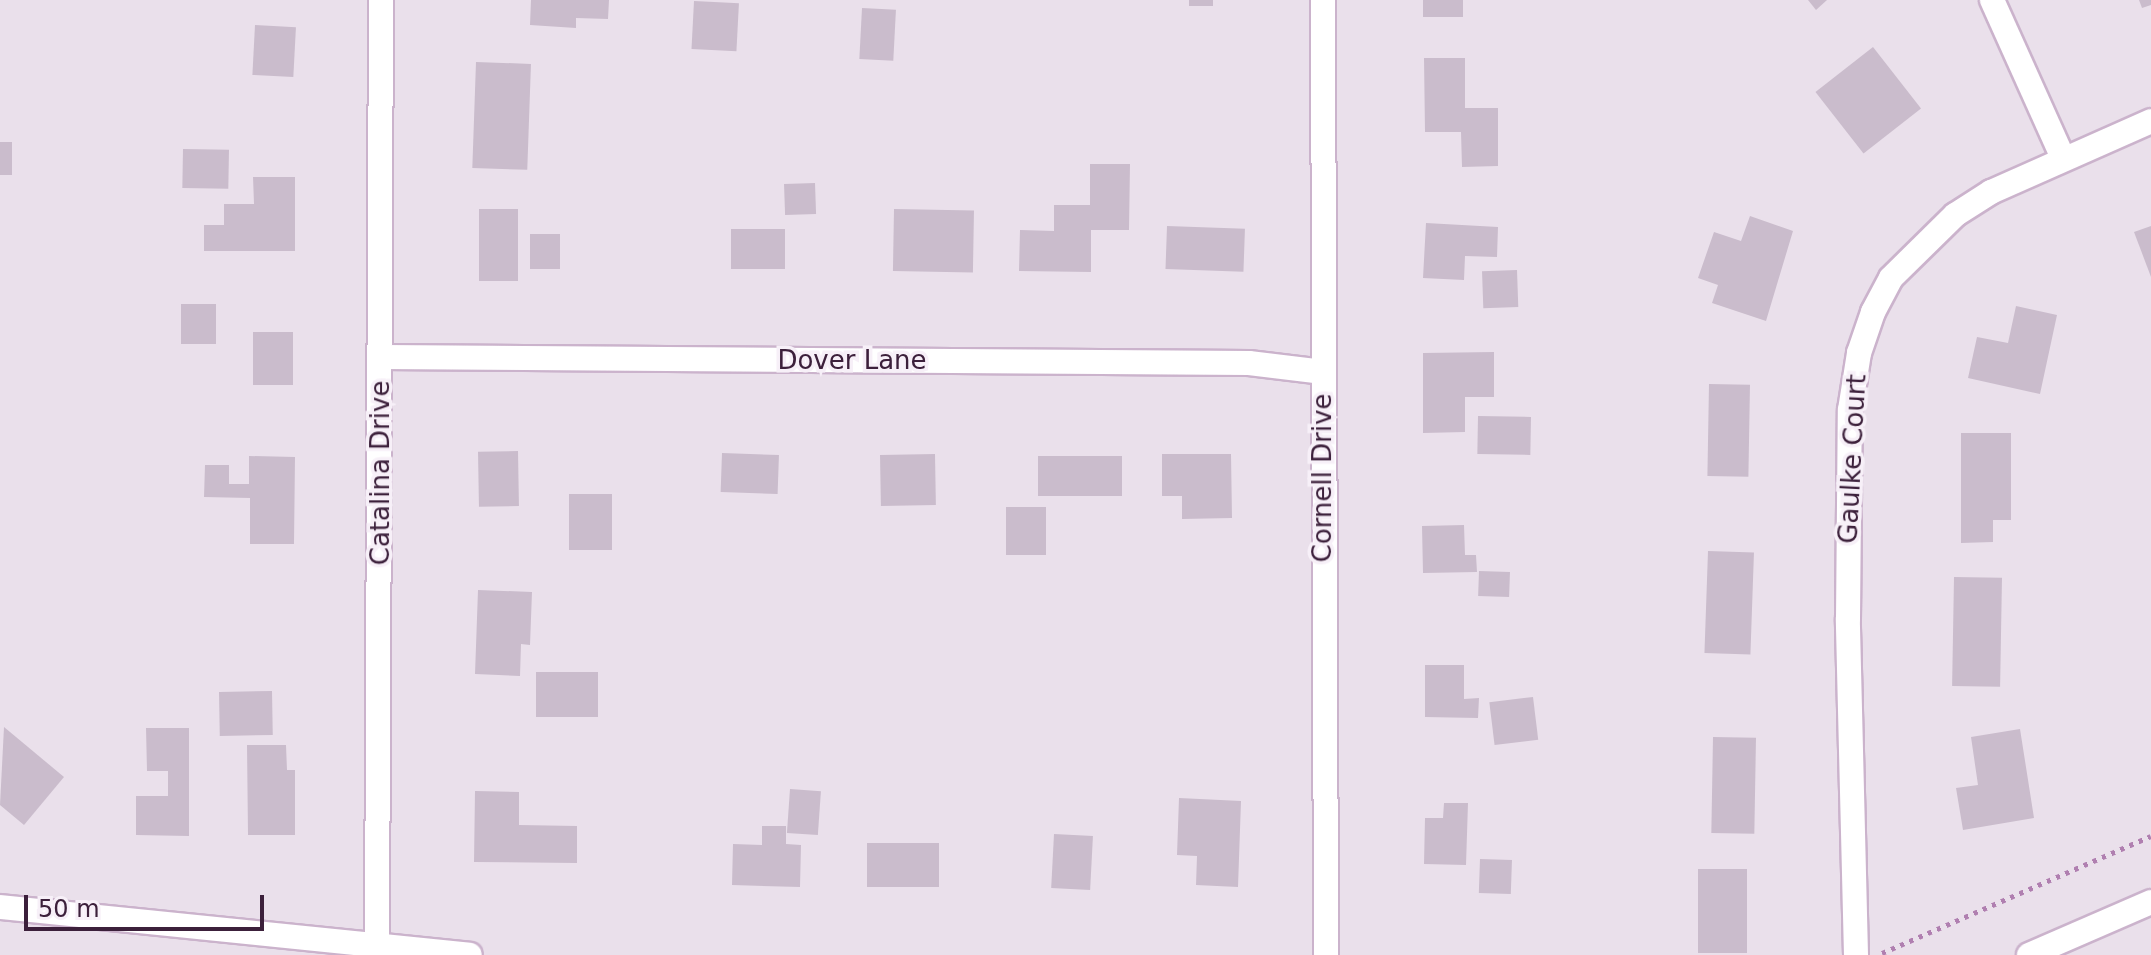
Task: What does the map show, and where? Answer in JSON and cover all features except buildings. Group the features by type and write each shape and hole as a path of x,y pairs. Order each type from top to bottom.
{"street":[{"name":"Catalina Drive","path":"377,946 382,357 381,0"},
{"name":"Cornell Drive","path":"1323,0 1326,955"},
{"path":"1992,0 2063,158"},
{"name":"Gaulke Court","path":"1856,955 1848,619 1850,410 1859,353 1891,278 1919,246 1991,192 2151,121"},
{"name":"Dover Lane","path":"382,357 1249,363 1323,372"},
{"path":"2029,955 2151,902"},
{"path":"0,907 470,955"}],"path":[{"path":"1884,952 2151,836"}]}
